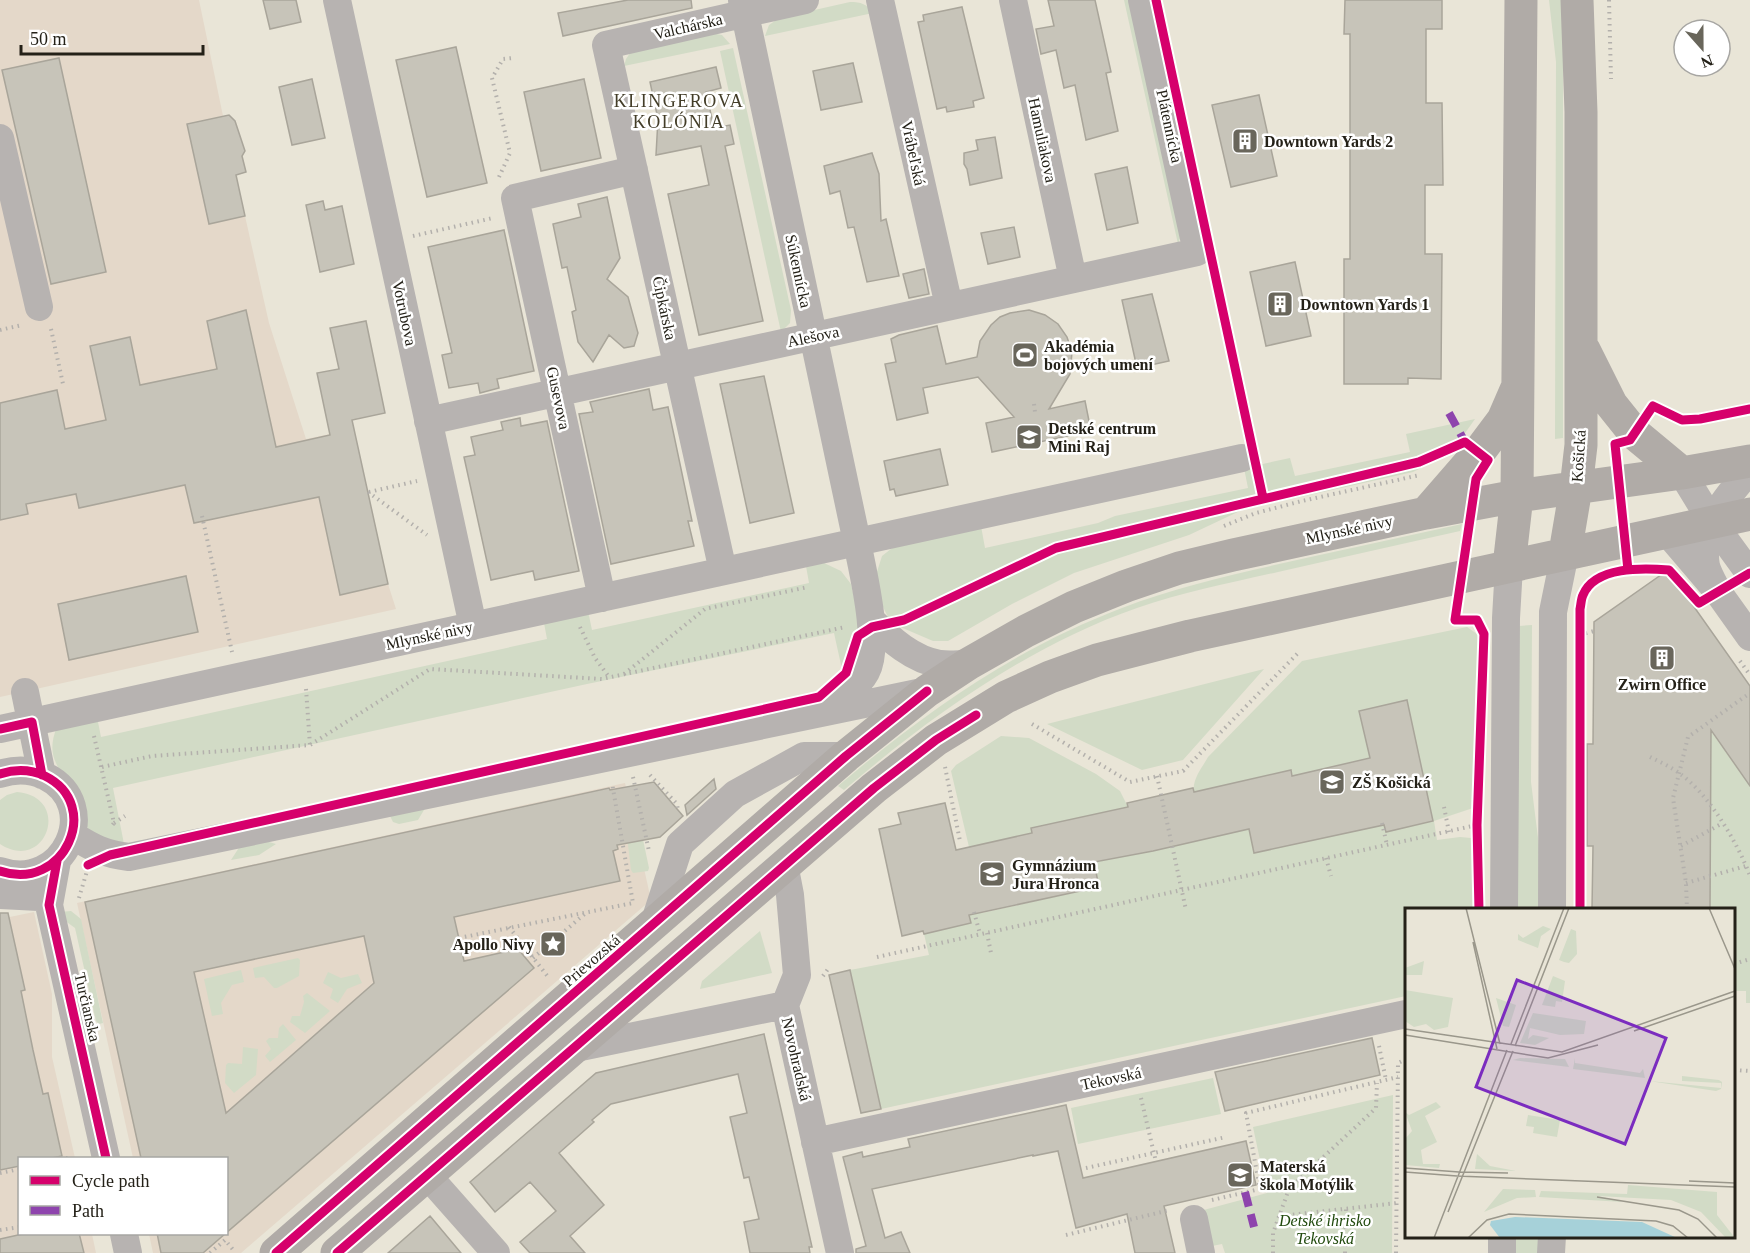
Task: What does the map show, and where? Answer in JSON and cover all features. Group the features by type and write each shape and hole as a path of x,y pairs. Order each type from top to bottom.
{"main road":[{"path":"1509,566 1517,496 1521,0"},
{"name":"Košická","path":"1565,553 1581,445 1581,112 1577,0"},
{"path":"1580,341 1611,404 1635,434 1682,473"},
{"path":"1426,513 1479,453 1503,420 1519,386"},
{"name":"Mlynské nivy","path":"927,691 968,664 1064,611 1179,568 1426,513 1517,496 1750,461"},
{"path":"337,1253 874,788 936,740 1006,697 1050,677 1097,660 1191,636 1750,514"},
{"name":"Prievozská","path":"276,1253 846,756 927,691"}],"street":[{"name":"Votrubova","path":"337,0 473,626"},
{"name":"Valchárska","path":"606,45 743,7 805,0"},
{"name":"Vrábeľská","path":"880,0 949,306"},
{"name":"Hamuliakova","path":"1013,0 1073,279"},
{"name":"Plátennícka","path":"1142,0 1197,252"},
{"name":"Súkennícka","path":"743,7 857,542"},
{"name":"Čipkárska","path":"606,45 723,572"},
{"path":"0,138 39,317"},
{"path":"509,198 634,170"},
{"name":"Gusevova","path":"509,198 558,392 602,598"},
{"name":"Alešova","path":"429,421 1197,252"},
{"name":"Mlynské nivy","path":"15,725 1242,459"},
{"path":"1718,592 1707,568 1705,549 1712,522 1731,490 1750,470"},
{"path":"1682,473 1712,522 1750,574"},
{"path":"1666,531 1718,592 1750,638"},
{"name":"Mlynské nivy","path":"820,712 866,672 870,660 872,621 857,542"},
{"name":"Košická","path":"1552,908 1553,612 1565,553"},
{"path":"1504,908 1506,618 1509,566"},
{"path":"872,621 890,639 916,656 939,664 968,664"},
{"name":"Mlynské nivy","path":"72,835 96,850 129,857 927,691"},
{"path":"3,880 39,872 57,861 64,853 72,835 74,820 68,799 54,782 42,775 25,770 4,773 3,750 15,725 20,693"},
{"path":"15,725 42,775"},
{"path":"654,924 680,844 735,795 804,756 846,756"},
{"name":"Turčianska","path":"57,861 44,901 106,1157"},
{"name":"Novohradská","path":"784,864 790,895 797,975 785,1005 840,1253"},
{"path":"3,880 44,901"},
{"path":"571,1049 785,1005"},
{"name":"Tekovská","path":"815,1142 1405,1014"},
{"path":"427,1175 496,1253"},
{"path":"1189,1211 1201,1253"},
{"path":"124,1235 128,1253"}],"path":[{"path":"1609,0 1611,88"},
{"path":"413,236 509,198 510,153 492,78 503,59 513,57"},
{"path":"0,330 39,317 63,384"},
{"path":"1034,405 1035,412"},
{"path":"418,480 368,492 430,537"},
{"path":"202,516 232,652"},
{"path":"1638,569 1669,570"},
{"path":"1583,594 1593,582 1607,574"},
{"path":"622,675 705,609 808,587"},
{"path":"576,618 595,658 609,678"},
{"path":"102,767 152,756 310,745 430,669 602,679 872,621"},
{"path":"1580,635 1594,631"},
{"path":"1032,724 1130,782 1183,771 1298,653"},
{"path":"305,682 310,745"},
{"path":"1687,908 1686,883 1673,798 1688,737 1750,693"},
{"path":"94,736 114,823"},
{"path":"1650,757 1680,773 1715,810 1750,876"},
{"path":"945,766 960,842"},
{"path":"647,772 676,804 679,819"},
{"path":"633,775 651,862"},
{"path":"1157,776 1186,910"},
{"path":"459,938 633,903 612,783"},
{"path":"1444,807 1449,832"},
{"path":"79,898 114,823 125,816"},
{"path":"1382,823 1387,845"},
{"path":"1681,846 1723,824"},
{"path":"877,957 1477,825"},
{"path":"1326,858 1330,876"},
{"path":"1686,883 1746,866"},
{"path":"533,958 588,911"},
{"path":"974,912 980,934"},
{"path":"509,927 549,978"},
{"path":"987,933 990,953"},
{"path":"1735,964 1750,959"},
{"path":"1377,1039 1386,1080"},
{"path":"1396,1253 1398,1064 1405,1060"},
{"path":"1735,1070 1750,1071"},
{"path":"1066,1235 1189,1211 1260,1189 1246,1113 1398,1077"},
{"path":"1273,1253 1273,1233 1289,1189 1376,1107 1377,1083"},
{"path":"1141,1097 1156,1162"},
{"path":"1086,1168 1226,1137"},
{"path":"0,1173 18,1169"},
{"path":"1281,1216 1397,1203"},
{"path":"1345,1253 1346,1209"},
{"path":"0,1230 18,1227"},
{"path":"210,1253 225,1240 236,1252"}],"shaded area":[{"path":"0,0 199,0 223,116 187,124 210,223 245,216 269,323 306,439 354,429 388,584 396,609 0,697"},
{"name":"Apollo Nivy","path":"625,783 651,900 241,1253 153,1253 149,1235 228,1235 228,1157 133,1157 77,903"},
{"path":"34,912 52,994 52,1057 75,1157 18,1157 18,1235 92,1235 96,1253 0,1253 0,919"}],"green space":[{"path":"1124,0 1132,0 1182,232 1178,244"},
{"path":"1549,0 1562,0 1563,14 1563,438 1555,439 1556,62"},
{"path":"850,2 863,4 873,13 765,36 769,25 779,18"},
{"path":"711,33 722,35 730,44 624,66 630,53"},
{"path":"733,48 791,310 790,323 781,332 720,51"},
{"path":"1475,419 1451,453 1413,472 1242,510 1189,535 1074,573 1012,604 948,641 933,641 891,623 883,607 876,575 882,556 896,545 981,526 985,548 1098,523 1115,516 1248,488 1244,468 1290,458 1295,476 1410,452 1406,434"},
{"path":"1462,524 1460,531 1189,592 1154,602 1097,624 1057,642 982,685 911,736 844,790 838,786 904,733 972,685 1044,643 1082,624 1167,592 1306,558"},
{"path":"824,563 841,571 851,584 864,642 861,657 845,683 834,633 587,684 113,788 124,844 92,839 77,800 53,755 53,738 57,727 97,717 101,737 547,639 544,623 588,611 592,630 809,583 806,566"},
{"path":"1532,625 1531,782 1542,870 1542,908 1517,908 1519,626"},
{"path":"1467,627 1477,634 1480,646 1476,680 1473,808 1434,821 1437,840 1471,838 1474,908 1405,908 1405,996 881,1109 850,970 929,955 924,934 971,923 969,913 981,910 982,913 1099,887 1094,862 1249,829 1254,853 1384,823 1386,832 1433,821 1406,700 1359,712 1371,762 1356,761 1292,776 1291,771 1194,792 1194,783 1208,757 1302,661"},
{"path":"1264,669 1183,760 1142,770 1047,724"},
{"path":"1710,730 1750,786 1750,1003 1746,1003 1746,991 1735,991 1735,908 1662,908 1662,872"},
{"path":"1001,736 1029,738 1096,774 1120,791 1128,807 1031,828 1032,833 969,847 951,771 956,765"},
{"path":"17,792 34,797 44,806 48,819 47,831 40,842 30,849 16,851 0,844 0,800"},
{"path":"622,794 634,797 648,871 633,873 631,870"},
{"path":"427,805 418,820 399,824 393,822 389,814"},
{"path":"255,838 276,844 259,855 231,860 242,843"},
{"path":"71,911 81,919 103,1023 99,1024 96,1021 75,928 64,920 60,912"},
{"path":"760,931 772,973 700,989 702,981"},
{"path":"298,958 300,960 299,976 277,988 274,988 264,977 255,978 253,968"},
{"path":"241,970 244,982 232,985 221,1003 223,1014 212,1016 204,979"},
{"path":"328,972 341,978 358,974 362,983 347,989 338,1003 330,998 333,989 323,983"},
{"path":"307,993 330,1011 305,1033 290,1022 292,1016 300,1016 304,1002 303,996"},
{"path":"283,1024 296,1040 270,1062 265,1056 271,1049 266,1041 269,1038 278,1038 279,1028"},
{"path":"243,1047 258,1049 256,1075 234,1093 225,1083 226,1065 228,1063 242,1064"},
{"path":"1213,1078 1221,1114 1078,1144 1071,1108"},
{"name":"Detské ihrisko Tekovská","path":"1393,1095 1392,1253 1225,1253 1222,1244 1207,1247 1200,1211 1267,1193 1253,1127"},
{"path":"1515,1238 1540,1238 1540,1253 1515,1253"}],"building":[{"path":"263,0 296,0 301,22 270,29"},
{"path":"628,0 691,0 692,8 563,36 558,13"},
{"path":"1048,0 1095,0 1111,72 1106,73 1118,131 1086,140 1075,85 1064,88 1056,50 1041,54 1036,29 1054,26"},
{"path":"1345,0 1442,0 1442,29 1426,29 1426,103 1442,103 1443,185 1425,185 1425,254 1442,254 1441,379 1408,378 1408,384 1344,384 1344,259 1350,259 1350,34 1344,34"},
{"path":"962,7 984,98 973,101 974,107 947,112 946,107 937,109 918,22 924,21 923,15"},
{"path":"456,47 487,183 427,197 396,60"},
{"path":"59,58 106,272 51,284 2,70"},
{"path":"853,63 862,102 821,110 813,71"},
{"path":"716,67 721,88 706,92 714,128 730,125 734,144 725,146 763,321 699,335 668,194 709,185 701,146 656,155 658,119 650,82"},
{"path":"312,79 325,138 292,145 279,87"},
{"path":"584,79 601,158 541,171 524,92"},
{"name":"Downtown Yards 2","path":"1259,95 1277,176 1231,187 1212,105"},
{"path":"229,115 235,121 245,151 242,156 246,172 236,175 245,216 209,224 187,124"},
{"path":"995,137 1002,178 970,185 964,164 964,153 978,150 976,140"},
{"path":"872,153 879,174 881,221 886,219 899,276 867,282 854,227 848,228 840,191 830,194 824,166"},
{"path":"1127,167 1138,223 1107,230 1095,174"},
{"path":"607,197 620,258 607,279 628,297 638,333 634,346 624,348 609,335 593,362 578,342 572,312 576,310 567,267 562,268 553,224 581,217 578,204"},
{"path":"323,201 325,210 342,206 354,264 320,272 306,205"},
{"path":"1014,227 1020,257 988,264 981,233"},
{"path":"504,230 534,371 497,379 499,388 480,393 478,383 449,388 442,355 452,353 428,247"},
{"name":"Downtown Yards 1","path":"1295,262 1311,336 1266,346 1250,272"},
{"path":"924,269 929,294 909,298 903,274"},
{"path":"1152,294 1169,361 1137,368 1122,300"},
{"path":"246,310 276,447 330,435 317,373 339,369 330,328 366,321 385,413 352,420 388,584 340,595 319,497 194,523 185,485 79,508 76,494 26,504 28,514 0,520 0,403 57,390 65,429 106,420 90,346 130,337 140,385 217,369 207,321"},
{"path":"1029,310 1045,315 1058,324 1067,337 1072,352 1070,374 1049,409 1085,401 1091,431 992,452 986,423 1014,417 978,377 923,388 928,413 897,420 885,364 896,362 891,339 937,326 946,364 977,357 980,341 991,325 1000,317 1010,313"},
{"path":"764,376 794,513 750,523 720,384"},
{"path":"649,389 653,410 668,407 692,521 688,521 694,546 611,564 579,414 593,412 590,402"},
{"path":"520,418 521,426 547,421 579,571 535,580 533,571 491,580 464,457 475,455 471,437 503,430 501,422"},
{"path":"940,449 948,485 896,496 894,489 890,490 884,461"},
{"path":"1668,570 1750,686 1750,786 1711,730 1710,908 1592,908 1593,846 1587,846 1587,744 1593,744 1594,622"},
{"path":"186,576 198,632 69,660 58,604"},
{"path":"1407,700 1433,821 1386,832 1384,825 1254,853 1249,829 1094,862 1099,887 969,915 971,923 924,934 923,931 902,936 879,829 901,824 898,813 945,803 956,850 1032,833 1031,828 1128,807 1127,803 1193,788 1194,792 1291,770 1292,776 1370,758 1359,711"},
{"path":"714,779 716,789 687,815 685,805"},
{"name":"Apollo Nivy","path":"654,782 683,816 660,837 617,845 618,849 613,851 620,881 454,917 464,961 518,949 534,968 228,1231 228,1157 141,1157 85,902 609,788 610,790","holes":["364,936 374,983 226,1113 194,972"]},
{"path":"0,913 8,913 25,990 21,991 33,1050 43,1094 48,1093 62,1156 18,1157 18,1166 0,1170"},
{"path":"850,970 881,1109 861,1113 829,975"},
{"path":"764,1034 812,1247 809,1247 810,1253 750,1253 744,1222 759,1219 749,1177 744,1178 730,1117 747,1113 738,1074 611,1104 559,1153 604,1205 570,1236 585,1253 530,1253 520,1242 556,1211 530,1182 495,1212 470,1182 596,1073"},
{"path":"1372,1038 1380,1075 1225,1111 1215,1072"},
{"path":"1066,1105 1083,1178 1246,1141 1256,1185 1164,1206 1175,1253 1135,1253 1127,1214 1076,1228 1058,1151 1033,1155 872,1189 885,1238 901,1232 910,1253 856,1253 856,1249 866,1246 843,1157 862,1152 863,1157 910,1147 908,1139"},
{"path":"430,1216 461,1253 388,1253"},
{"path":"18,1235 80,1235 84,1253 0,1253 0,1239"},
{"path":"157,1235 224,1235 203,1253 161,1253"}],"marked path":[{"path":"1449,413 1465,442"},
{"path":"1245,1192 1254,1227"}],"cycle path":[{"path":"1156,0 1263,498"},
{"path":"1628,570 1615,444 1630,440 1653,406 1682,420 1700,419 1750,409"},
{"path":"88,865 110,855 819,697 846,673 858,636 872,627 904,620 1056,548 1419,462 1465,442 1488,460 1476,479 1455,620 1477,620 1484,634 1477,825 1479,908"},
{"path":"1580,908 1580,609 1583,595 1589,586 1609,574 1634,569 1669,570 1699,603 1750,573"},
{"path":"276,1253 846,756 927,691"},
{"path":"337,1253 874,788 936,740 976,715"},
{"path":"0,729 32,722 42,775"},
{"path":"0,774 22,770 45,776 63,789 72,806 74,825 69,843 58,858 42,870 23,874 0,871"},
{"path":"57,861 49,905 106,1157"}],"place":[{"name":"Downtown Yards 2","path":"1245,141"},
{"name":"Downtown Yards 1","path":"1280,304"},
{"name":"Akadémia bojových umení","path":"1025,355"},
{"name":"Detské centrum Mini Raj","path":"1029,437"},
{"name":"Zwirn Office","path":"1662,658"},
{"name":"ZŠ Košická","path":"1332,782"},
{"name":"Gymnázium Jura Hronca","path":"992,874"},
{"name":"Apollo Nivy","path":"553,944"},
{"name":"Materská škola Motýlik","path":"1240,1175"}],"district":[{"name":"KLINGEROVA KOLÓNIA","path":"679,111"}]}
